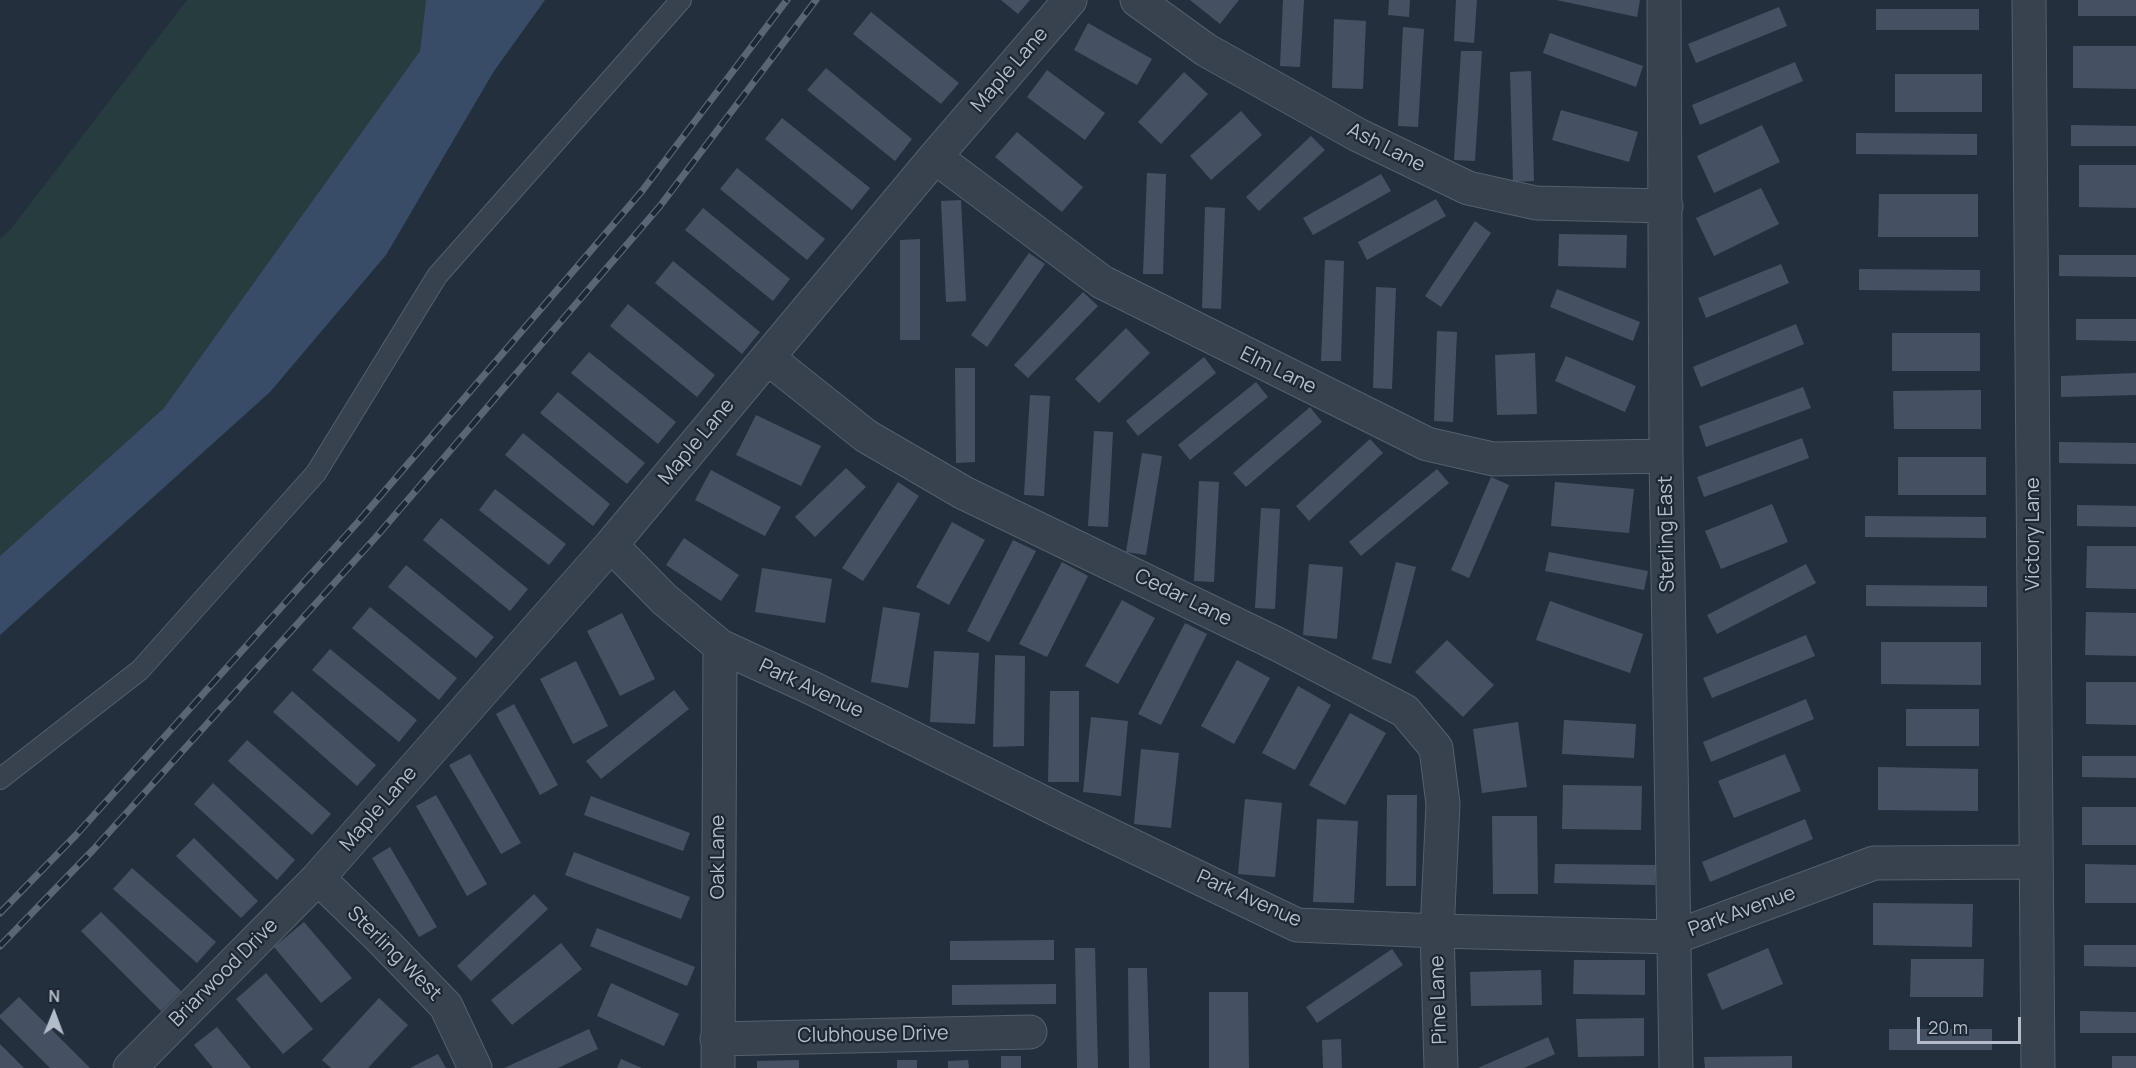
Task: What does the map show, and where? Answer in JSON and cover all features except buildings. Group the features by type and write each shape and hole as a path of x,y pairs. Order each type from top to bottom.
{"street":[{"name":"Maple Lane","path":"318,879 611,545 935,157 1070,0"},
{"name":"Ash Lane","path":"1137,0 1206,50 1358,135 1468,188 1536,203 1666,206"},
{"name":"Sterling East","path":"1664,0 1666,456 1676,1068"},
{"name":"Victory Lane","path":"2029,0 2038,1068"},
{"name":"Elm Lane","path":"935,157 1102,282 1427,444 1493,459 1666,456"},
{"name":"Cedar Lane","path":"768,358 866,436 964,493 1279,645 1405,711 1436,748 1443,804 1437,932"},
{"name":"Park Avenue","path":"611,545 664,599 720,646 814,689 1060,811 1298,925 1437,932 1675,937 1874,863 2036,862"},
{"name":"Oak Lane","path":"717,1053 720,646"},
{"name":"Briarwood Drive","path":"130,1068 318,879"},
{"name":"Sterling West","path":"318,879 446,1006 475,1068"},
{"name":"Pine Lane","path":"1437,932 1442,1068"},
{"name":"Clubhouse Drive","path":"717,1053 1030,1032"}],"lane":[{"path":"0,779 140,670 316,473 437,276 681,0"}],"green space":[{"path":"187,0 426,0 420,51 164,408 0,556 0,239 10,230"}],"water":[{"path":"426,0 545,0 494,71 386,255 270,392 0,635 0,556 164,408 420,51"}],"railway":[{"path":"0,913 76,835 358,522 642,191 787,0"},
{"path":"0,946 93,850 376,537 660,206 816,0"}]}
